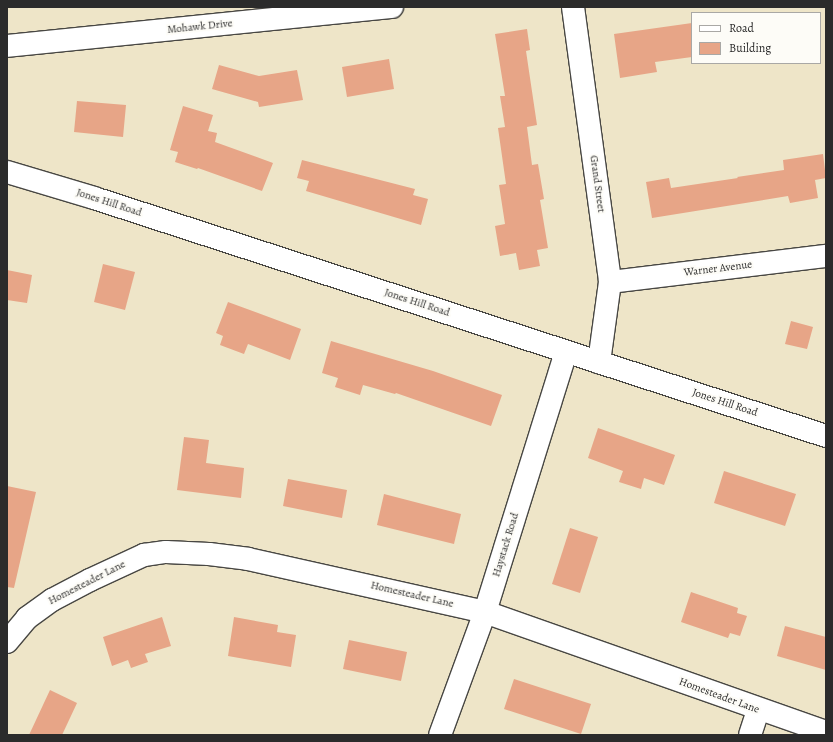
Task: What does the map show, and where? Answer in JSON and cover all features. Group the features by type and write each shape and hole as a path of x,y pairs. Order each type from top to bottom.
{"street":[{"name":"Mohawk Drive","path":"7,46 392,7"},
{"name":"Grand Street","path":"574,7 610,282 599,362"},
{"name":"Jones Hill Road","path":"7,172 101,200 826,436"},
{"name":"Warner Avenue","path":"610,282 826,256"},
{"name":"Haystack Road","path":"440,735 485,612 566,352"},
{"name":"Homesteader Lane","path":"7,642 27,618 52,600 90,580 144,555 166,552 248,559 485,612 758,710 826,732"},
{"path":"750,735 758,710"}],"building":[{"path":"691,23 691,57 655,62 657,72 620,78 614,34"},
{"path":"527,29 530,50 526,51 537,125 527,127 532,165 538,164 544,199 540,200 548,248 537,250 540,266 519,270 516,253 500,256 495,226 505,224 499,185 506,184 498,128 505,127 500,96 505,96 495,34"},
{"path":"389,59 394,89 347,97 342,67"},
{"path":"219,65 259,76 297,70 303,100 259,107 258,102 212,89"},
{"path":"77,101 126,105 123,137 74,132"},
{"path":"183,106 213,115 208,131 217,133 215,142 273,163 262,191 198,168 197,169 175,162 178,152 170,150"},
{"path":"823,154 826,178 815,180 818,198 790,203 788,196 652,218 646,182 669,178 671,188 738,178 737,177 784,170 783,160"},
{"path":"302,160 415,189 413,195 428,199 421,225 306,191 309,181 297,178"},
{"path":"103,264 135,272 125,310 94,302"},
{"path":"7,270 32,275 27,303 7,300"},
{"path":"228,302 301,329 290,360 248,344 244,354 220,345 223,336 216,333"},
{"path":"791,321 813,327 807,349 785,344"},
{"path":"331,341 433,371 502,395 491,426 396,393 395,394 363,385 360,395 335,387 338,378 322,373"},
{"path":"598,428 675,455 664,485 644,478 641,489 619,482 623,471 588,458"},
{"path":"184,437 209,440 206,463 244,468 241,498 177,490"},
{"path":"724,471 796,494 785,526 714,503"},
{"path":"288,479 347,490 342,518 283,506"},
{"path":"7,486 36,492 14,588 7,587"},
{"path":"384,494 461,514 454,544 377,525"},
{"path":"570,528 598,537 580,593 552,584"},
{"path":"691,592 738,608 737,613 747,616 740,636 730,633 728,638 681,622"},
{"path":"162,617 171,646 145,654 148,662 131,668 128,660 112,666 103,637"},
{"path":"234,617 278,625 277,632 296,635 291,667 228,656"},
{"path":"785,626 826,637 826,670 777,656"},
{"path":"349,640 407,652 401,681 343,669"},
{"path":"514,679 591,704 581,734 504,709"},
{"path":"50,690 77,703 62,735 29,735"}]}
